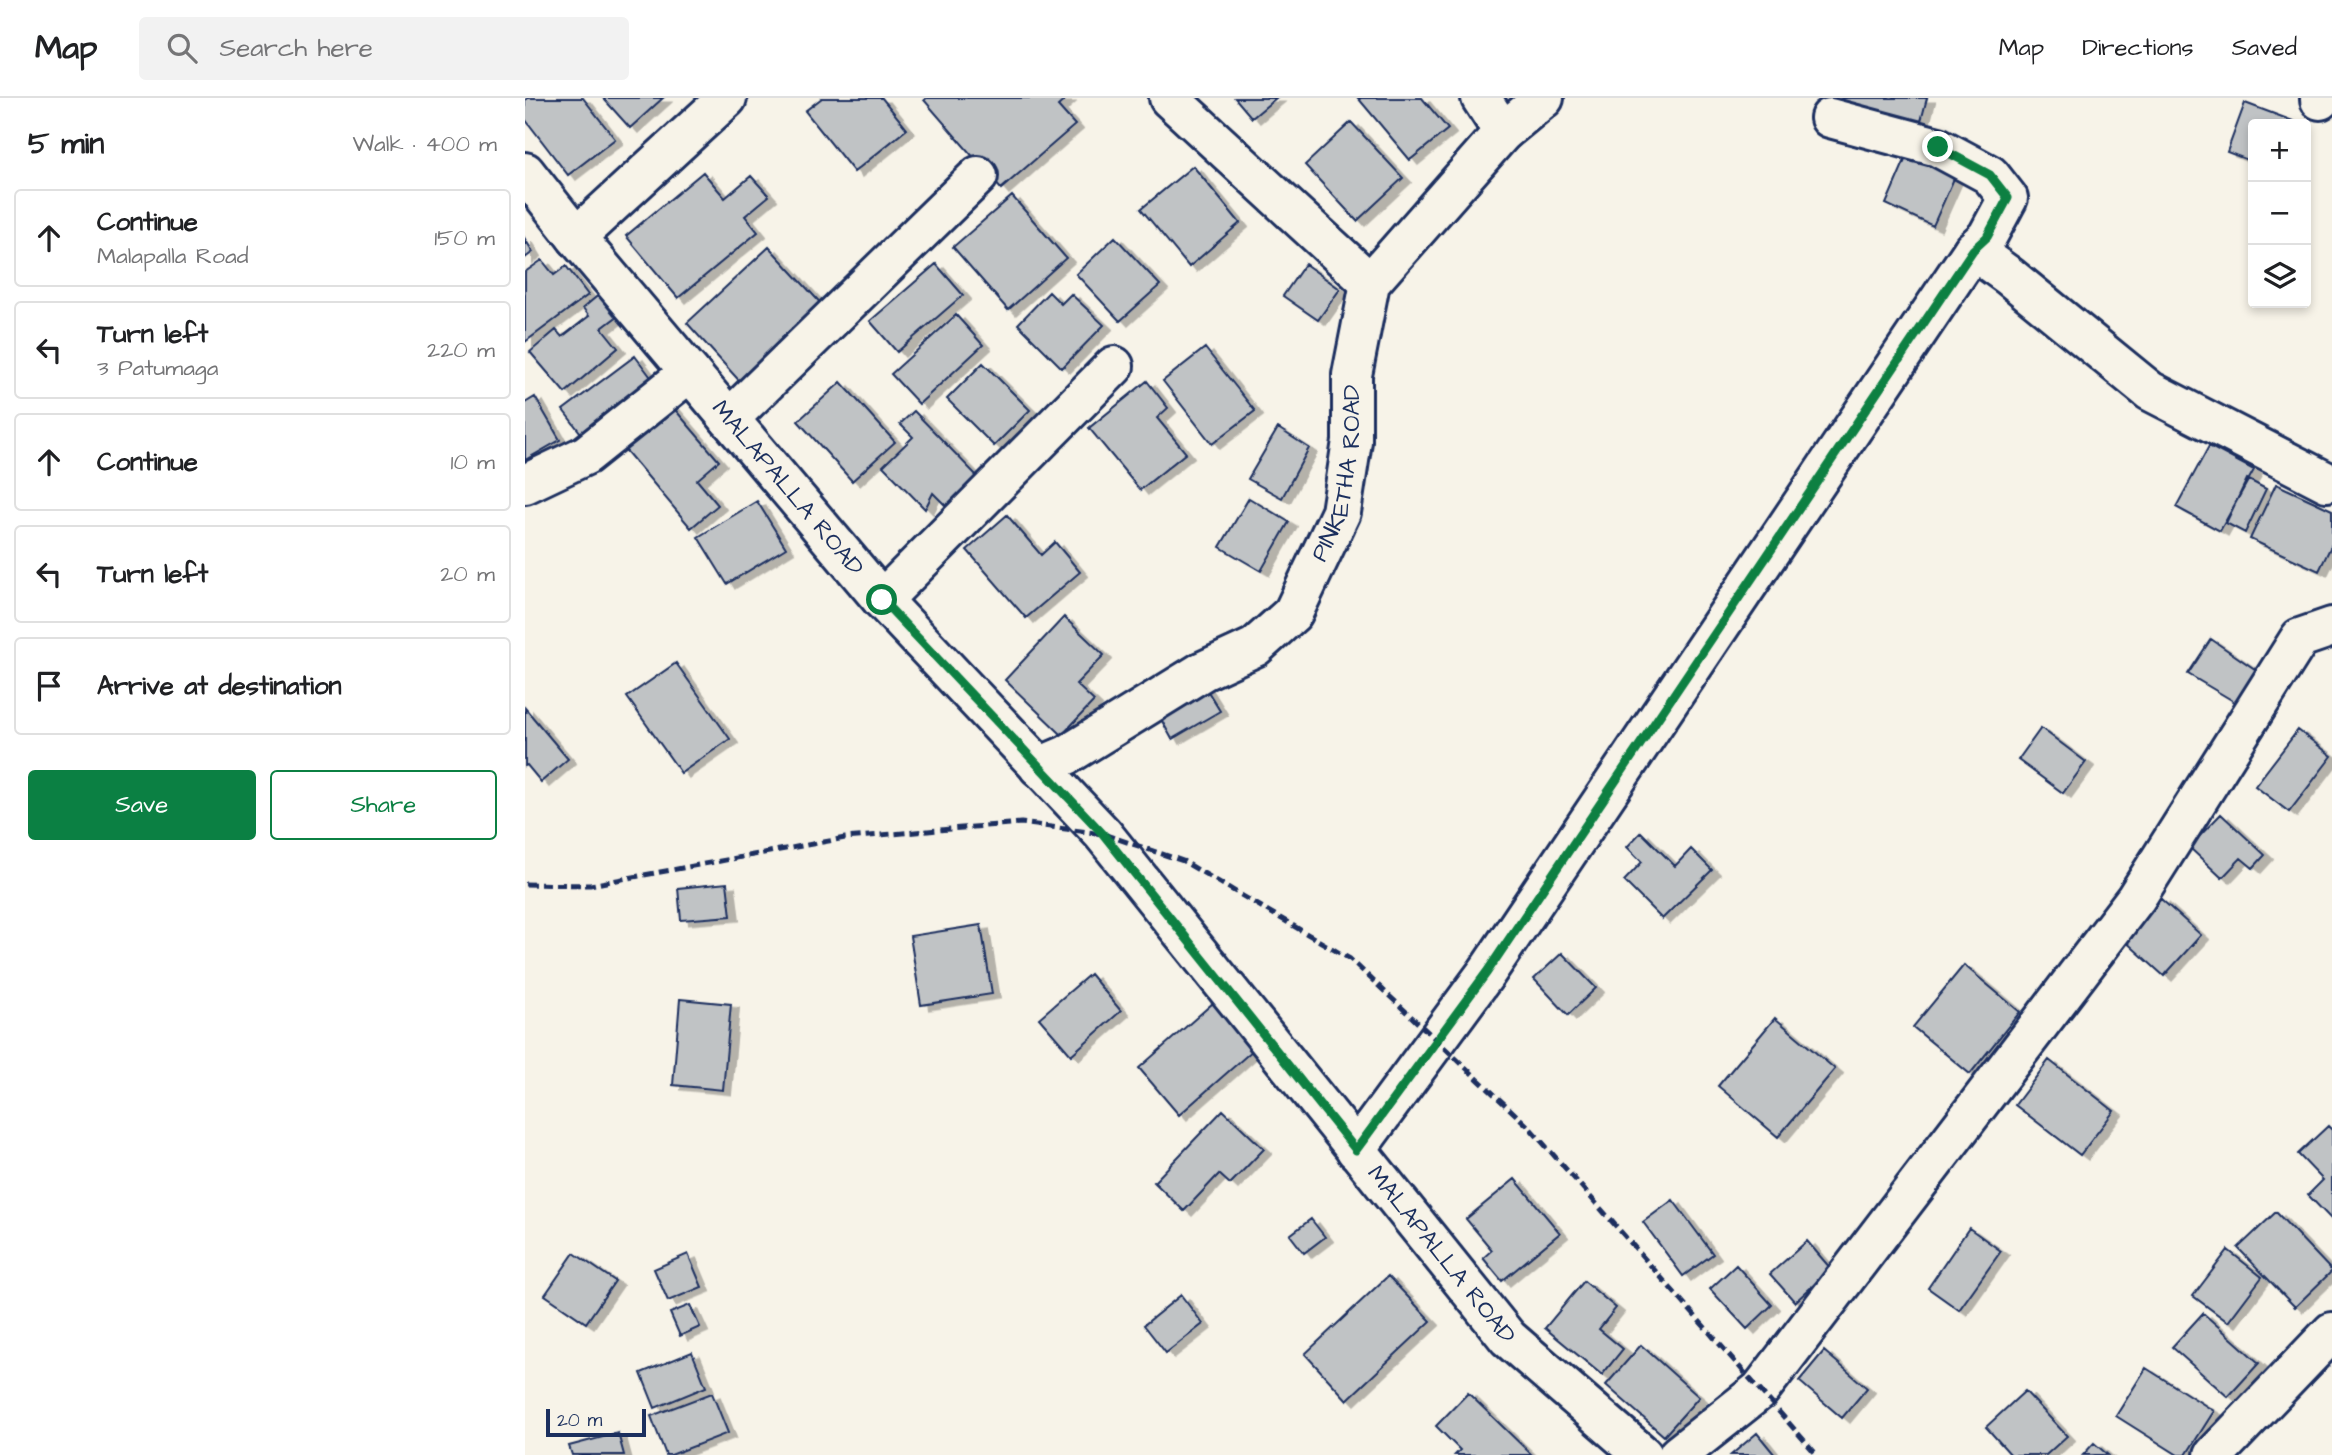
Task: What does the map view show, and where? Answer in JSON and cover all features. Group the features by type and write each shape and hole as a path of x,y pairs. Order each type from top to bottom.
{"street":[{"path":"576,237 727,98"},
{"path":"1169,98 1370,283 1503,132 1544,98"},
{"path":"1481,98 1503,132"},
{"path":"1356,1150 1487,972 1973,250 1987,237 2008,198 1990,175 1938,147 1830,118"},
{"name":"MALAPALLA ROAD","path":"525,172 576,237 882,600 1103,834 1508,1338 1643,1455"},
{"path":"729,419 978,176"},
{"path":"1973,250 2150,391 2327,482"},
{"name":"PINKETHA ROAD","path":"1039,767 1067,755 1203,671 1255,647 1293,613 1341,512 1352,441 1352,375 1370,283"},
{"path":"882,600 1114,366"},
{"path":"525,484 586,455 690,372"},
{"path":"1678,1455 1760,1390 2136,898 2300,638 2332,628"},
{"path":"2214,1455 2332,1332"}],"building":[{"path":"583,98 615,139 568,175 525,119 525,100"},
{"path":"603,98 663,98 630,128"},
{"path":"822,98 882,98 907,129 854,172 805,111"},
{"path":"1067,98 1058,106 1075,125 1001,189 924,100"},
{"path":"1235,98 1276,98 1252,118"},
{"path":"1358,98 1422,98 1448,129 1410,160"},
{"path":"1842,98 1927,98 1920,125 1837,116"},
{"path":"2245,103 2288,119 2248,119 2248,160 2227,152"},
{"path":"1351,122 1403,178 1357,221 1305,165"},
{"path":"1908,153 1956,174 1933,226 1886,204"},
{"path":"1193,166 1240,223 1189,267 1141,209"},
{"path":"703,172 725,198 751,176 769,196 745,216 758,232 678,298 626,236"},
{"path":"1012,196 1066,258 1008,310 953,247"},
{"path":"1115,237 1160,285 1120,321 1076,274"},
{"path":"525,239 533,252 525,258"},
{"path":"769,247 826,309 744,386 687,323"},
{"path":"542,260 554,275 566,266 588,295 525,342 525,272"},
{"path":"936,264 963,295 897,352 870,321"},
{"path":"1305,264 1340,289 1318,320 1283,296"},
{"path":"1049,292 1061,304 1071,294 1104,325 1062,368 1018,324"},
{"path":"601,293 619,315 602,328 618,348 565,393 530,352 556,330 562,337 589,316 583,308"},
{"path":"956,315 983,345 919,404 891,374"},
{"path":"1205,348 1255,411 1212,444 1163,381"},
{"path":"635,356 656,384 584,437 563,410"},
{"path":"983,363 1030,410 994,446 947,399"},
{"path":"1147,381 1168,408 1157,418 1186,453 1140,490 1089,428"},
{"path":"841,382 895,442 852,481 798,421"},
{"path":"535,397 560,440 525,460 525,403"},
{"path":"671,405 719,461 697,480 718,505 691,528 622,446"},
{"path":"914,411 978,477 947,507 933,493 925,509 883,466 913,437 900,424"},
{"path":"1278,428 1309,448 1282,498 1248,479"},
{"path":"2209,446 2254,470 2220,531 2176,507"},
{"path":"2247,479 2266,489 2245,533 2226,523"},
{"path":"2276,484 2332,510 2332,544 2319,571 2250,539"},
{"path":"1249,498 1289,522 1261,571 1220,547"},
{"path":"757,501 786,548 727,584 698,537"},
{"path":"1007,515 1041,555 1055,542 1080,572 1026,618 967,550"},
{"path":"1064,617 1104,655 1076,684 1094,701 1062,735 1005,680"},
{"path":"2211,639 2262,674 2240,705 2188,674"},
{"path":"676,663 730,739 681,773 627,697"},
{"path":"1204,685 1220,711 1172,739 1157,712"},
{"path":"525,708 568,759 541,782 527,765 525,766"},
{"path":"2041,728 2086,762 2063,793 2018,760"},
{"path":"2298,730 2332,756 2289,812 2255,786"},
{"path":"2221,814 2265,855 2253,868 2241,858 2222,878 2189,847"},
{"path":"1641,832 1675,866 1691,849 1712,870 1662,919 1624,881 1642,862 1627,847"},
{"path":"727,883 731,916 681,920 678,888"},
{"path":"2161,899 2201,935 2164,976 2124,940"},
{"path":"981,925 992,994 921,1005 910,936"},
{"path":"1562,953 1596,988 1568,1015 1534,979"},
{"path":"1964,965 2020,1012 1970,1074 1913,1027"},
{"path":"1090,974 1121,1011 1071,1055 1039,1018"},
{"path":"680,999 731,1004 723,1090 673,1085"},
{"path":"1213,1003 1253,1050 1179,1115 1139,1068"},
{"path":"1775,1018 1835,1069 1778,1137 1718,1086"},
{"path":"2049,1060 2114,1111 2080,1155 2015,1105"},
{"path":"1223,1110 1264,1149 1230,1184 1219,1174 1184,1211 1154,1182"},
{"path":"2328,1126 2332,1130 2332,1220 2308,1195 2323,1180 2298,1154"},
{"path":"1515,1179 1560,1233 1502,1281 1483,1258 1492,1250 1466,1219"},
{"path":"1673,1200 1713,1254 1683,1276 1643,1222"},
{"path":"2276,1212 2332,1271 2295,1307 2238,1248"},
{"path":"1311,1219 1325,1237 1304,1253 1290,1235"},
{"path":"1969,1228 2001,1251 1959,1310 1928,1288"},
{"path":"1807,1241 1831,1269 1795,1302 1770,1274"},
{"path":"2228,1250 2262,1277 2228,1322 2193,1296"},
{"path":"574,1253 615,1281 586,1323 545,1295"},
{"path":"688,1254 702,1287 668,1301 654,1269"},
{"path":"1736,1265 1772,1305 1747,1329 1710,1289"},
{"path":"1388,1276 1431,1321 1347,1400 1305,1354"},
{"path":"1584,1281 1616,1308 1599,1329 1623,1349 1602,1375 1545,1328"},
{"path":"1181,1295 1203,1324 1166,1353 1144,1325"},
{"path":"690,1305 700,1327 680,1336 670,1313"},
{"path":"2203,1313 2259,1363 2228,1397 2172,1347"},
{"path":"1641,1345 1699,1397 1664,1436 1606,1385"},
{"path":"1824,1351 1867,1388 1842,1418 1799,1381"},
{"path":"692,1352 706,1387 655,1408 641,1373"},
{"path":"2146,1368 2214,1411 2186,1455 2178,1455 2116,1416"},
{"path":"2025,1391 2067,1436 2046,1455 2011,1455 1986,1427"},
{"path":"712,1393 728,1433 666,1455 651,1416"},
{"path":"1468,1393 1532,1455 1455,1455 1460,1450 1436,1426"},
{"path":"618,1433 624,1455 572,1455 569,1446"},
{"path":"1757,1433 1775,1455 1731,1455"},
{"path":"2094,1443 2108,1455 2083,1455"}],"railway":[{"path":"525,884 590,885 845,838 1021,823 1103,834 1183,861 1350,959 1529,1127 1817,1455"}],"route":[{"path":"882,600 1103,834 1356,1150 1487,972 1973,250 1987,237 2008,198 1990,175 1938,147"}]}
